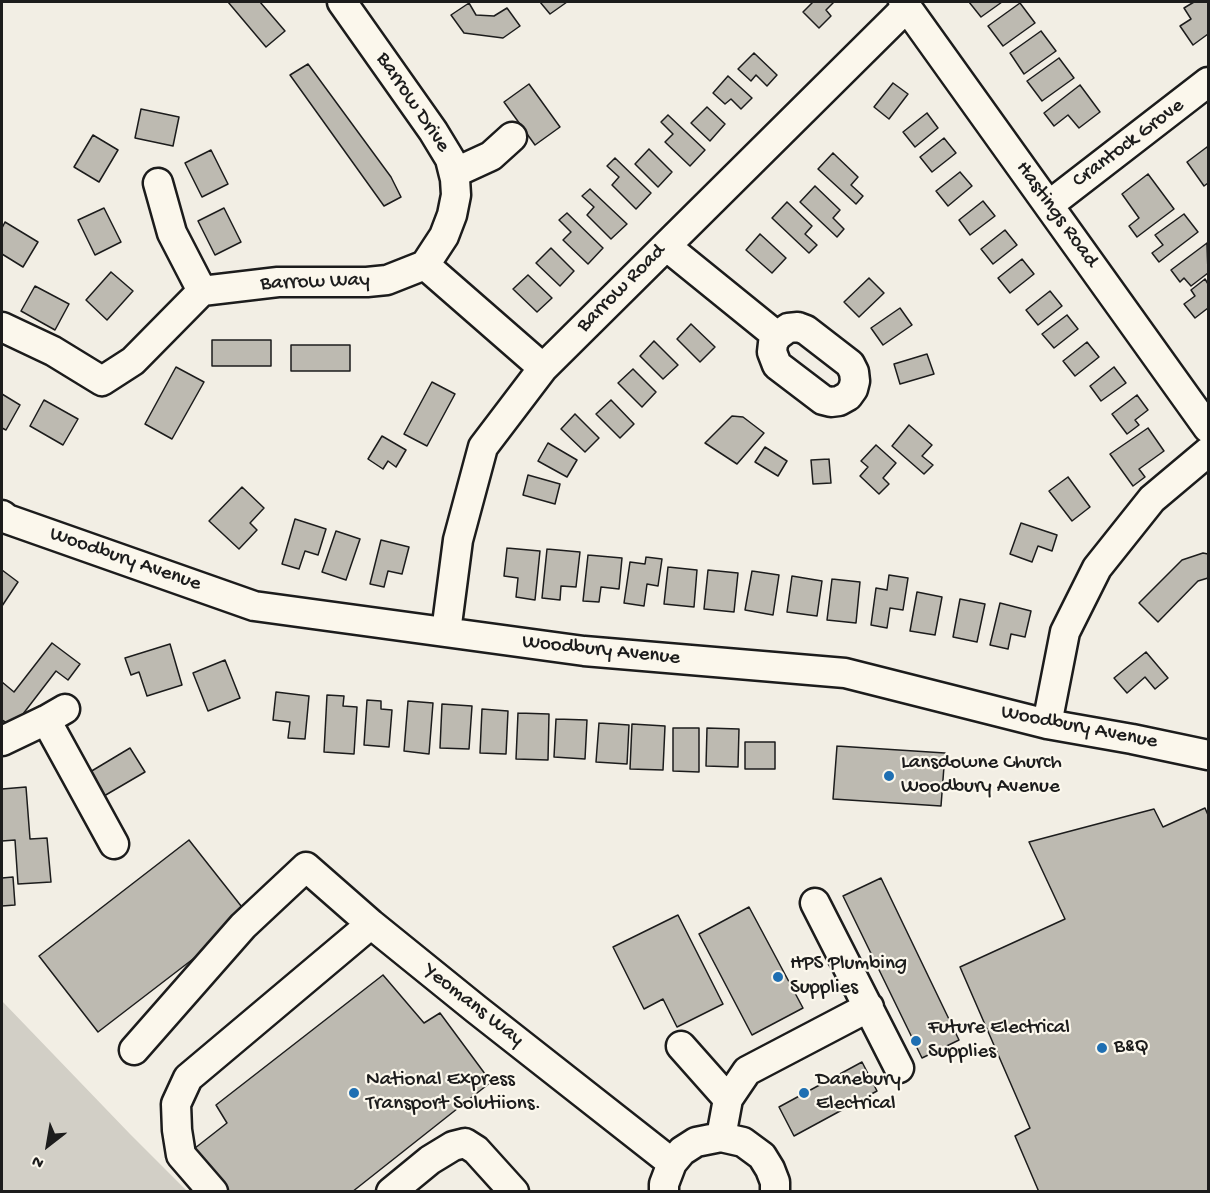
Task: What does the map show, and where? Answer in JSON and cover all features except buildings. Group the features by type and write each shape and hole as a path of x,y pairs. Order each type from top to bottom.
{"street":[{"name":"Barrow Drive","path":"342,2 433,131 450,159 456,195 452,215 444,236 425,265"},
{"name":"Hastings Road","path":"905,4 1209,428"},
{"name":"Barrow Road","path":"446,632 458,540 483,447 543,368 905,4"},
{"name":"Crantock Grove","path":"1049,205 1209,82"},
{"path":"454,173 491,156 512,137"},
{"path":"2,327 53,351 102,381 133,361 202,291 172,233 158,183"},
{"path":"666,246 777,336"},
{"path":"425,265 543,368"},
{"name":"Barrow Way","path":"202,291 278,282 387,280 425,265"},
{"path":"1047,724 1065,632 1097,568 1152,499 1209,452"},
{"name":"Woodbury Avenue","path":"2,514 7,519 254,606 584,651 845,673 1047,724 1209,754"},
{"path":"2,741 55,714 114,844"},
{"name":"Yeomans Way","path":"134,1050 243,926 306,867 371,924 476,1009 672,1163"},
{"path":"815,903 899,1068"},
{"path":"213,1191 182,1155 177,1130 176,1104 188,1078 371,924"},
{"path":"721,1137 728,1099 747,1071 868,1007"},
{"path":"681,1046 728,1099"},
{"path":"664,1191 664,1184 672,1163 682,1151 696,1142 721,1137 744,1142 762,1156 775,1182 775,1191"},
{"path":"391,1191 430,1160 453,1146 465,1143 476,1150 514,1191"}],"shaded area":[{"path":"2,1001 130,1134 187,1191 2,1191"}],"place":[{"name":"Lansdowne Church Woodbury Avenue","path":"889,776"},
{"name":"HPS Plumbing Supplies","path":"778,977"},
{"name":"Future Electrical Supplies","path":"916,1041"},
{"name":"B&Q","path":"1102,1048"},
{"name":"National Express Transport Solutiions.","path":"354,1093"},
{"name":"Danebury Electrical","path":"804,1093"}]}
